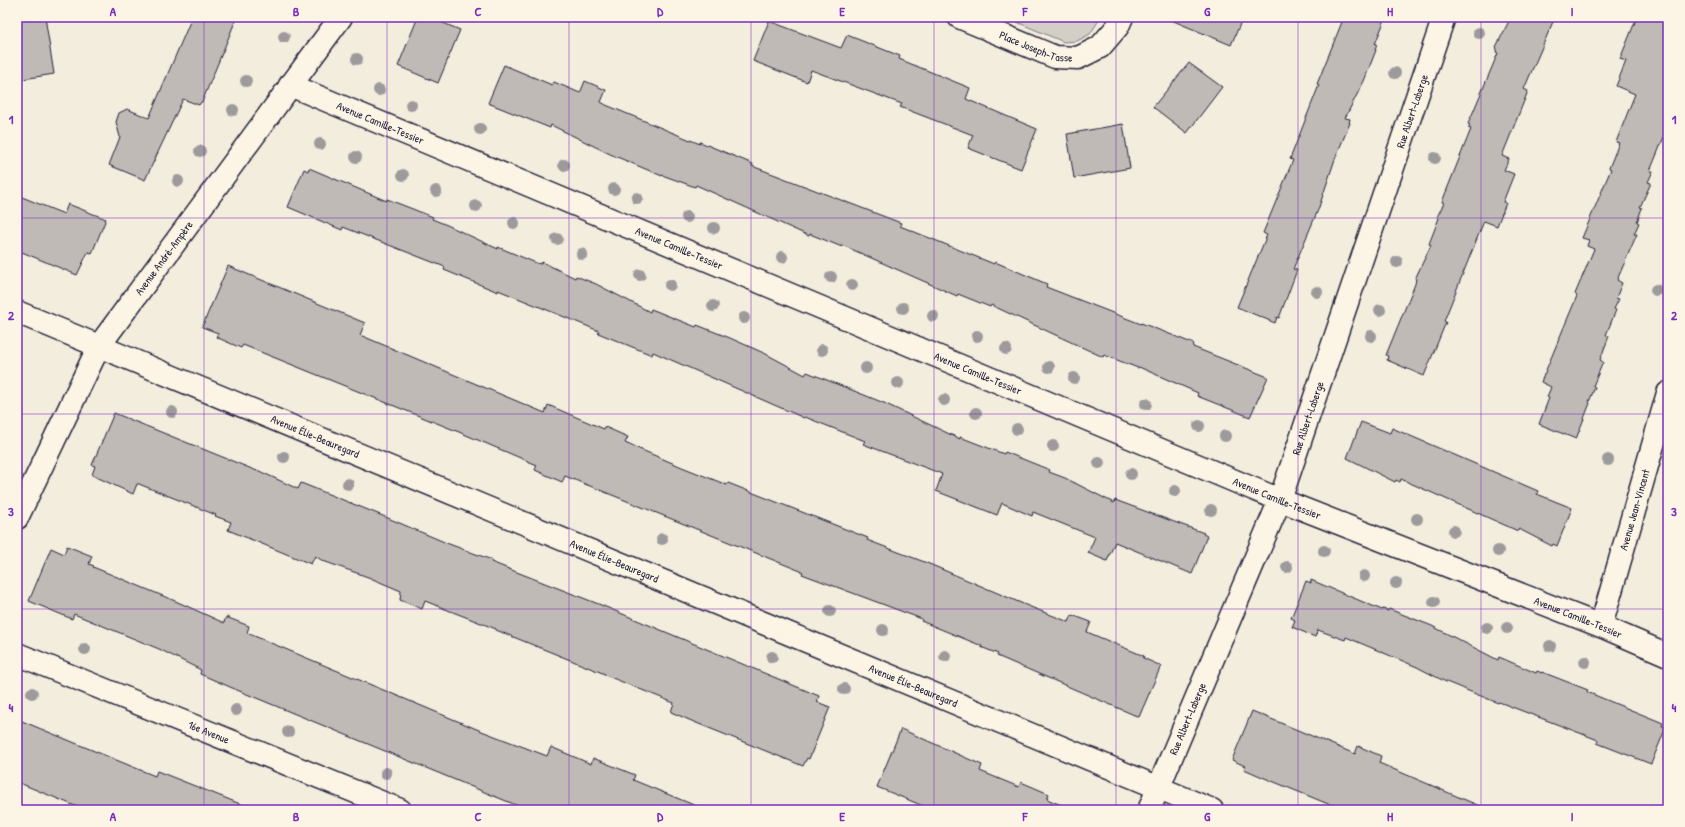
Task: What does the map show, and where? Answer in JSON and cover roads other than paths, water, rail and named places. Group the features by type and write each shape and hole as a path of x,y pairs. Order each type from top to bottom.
{"street":[{"name":"Avenue André-Ampère","path":"17,518 99,346 341,17"},
{"name":"Place Joseph-Tasse","path":"959,17 1055,57 1078,58 1100,47 1118,26 1122,17"},
{"name":"Rue Albert-Laberge","path":"1149,810 1280,500 1444,17"},
{"name":"Avenue Camille-Tessier","path":"290,85 1280,500 1601,626 1668,655"},
{"name":"Avenue Élie-Beauregard","path":"17,312 1212,810"},
{"name":"Avenue Jean-Vincent","path":"1601,626 1668,393"},
{"name":"16e Avenue","path":"17,654 400,810"}]}
